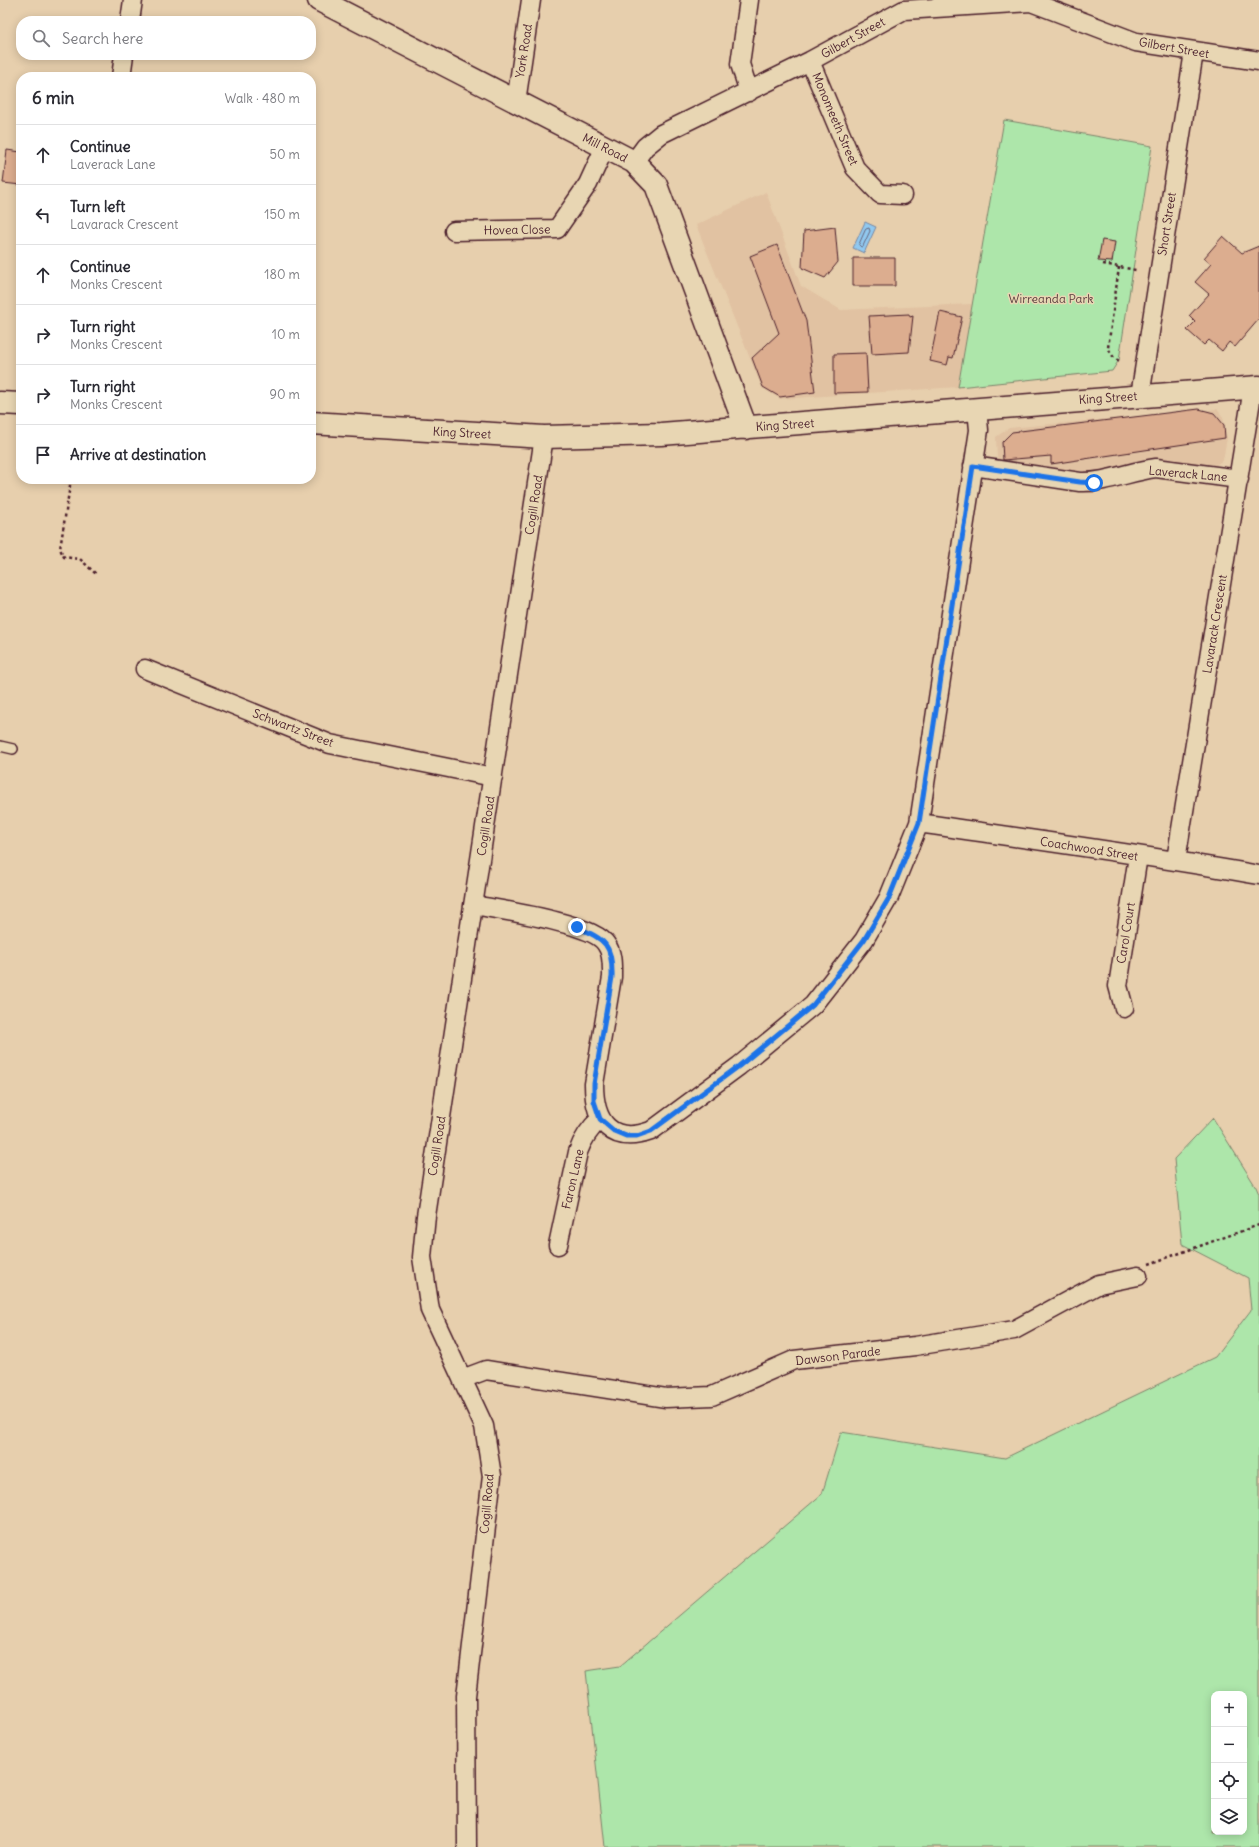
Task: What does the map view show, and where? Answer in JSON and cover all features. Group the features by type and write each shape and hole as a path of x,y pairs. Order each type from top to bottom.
{"main road":[{"name":"Mill Road","path":"319,0 634,162 656,185 739,405 746,428"},
{"name":"King Street","path":"316,423 544,437 661,434 1256,387"},
{"path":"0,403 16,404"}],"street":[{"path":"131,16 133,0"},
{"name":"York Road","path":"516,102 532,0"},
{"path":"749,0 740,64 749,92"},
{"name":"Gilbert Street","path":"634,162 645,147 661,134 810,62 904,10 1031,2 1136,42 1259,61"},
{"name":"Short Street","path":"1140,396 1194,52"},
{"path":"122,72 123,60"},
{"name":"Monomeeth Street","path":"810,62 855,168 880,194 903,195"},
{"name":"Hovea Close","path":"454,231 557,229 588,184 605,148"},
{"name":"Lavarack Crescent","path":"1176,860 1239,479 1256,387"},
{"path":"474,905 577,927 595,935 606,944 612,961 612,977 594,1084 594,1101 600,1119 614,1131 626,1136 637,1136 651,1131 739,1066 813,1005 864,940 889,898 919,823 979,430 977,409"},
{"name":"Cogill Road","path":"468,1847 466,1696 492,1476 484,1426 430,1310 422,1257 426,1216 494,777 544,437"},
{"name":"Laverack Lane","path":"973,466 1094,483 1114,479 1144,469 1156,468 1239,479"},
{"name":"Schwartz Street","path":"145,668 330,744 494,777"},
{"name":"Coachwood Street","path":"919,823 1138,856 1176,860 1259,875"},
{"name":"Carol Court","path":"1124,1008 1118,986 1138,856"},
{"name":"Faron Lane","path":"558,1246 578,1152 583,1137 600,1119"},
{"name":"Dawson Parade","path":"462,1380 486,1370 666,1398 712,1396 794,1360 915,1346 1014,1330 1099,1284 1138,1276"}],"lane":[{"path":"0,746 14,749"}],"path":[{"path":"1103,264 1136,270"},
{"path":"1120,267 1108,348 1114,358 1121,362"},
{"path":"70,484 60,549 64,557 80,559 96,574"},
{"path":"1138,1276 1139,1266 1153,1263 1259,1225"}],"shaded area":[{"path":"766,192 801,286 841,310 972,304 958,387 780,399 762,388 696,225"},
{"path":"1217,409 1223,417 1227,438 1223,460 1216,465 1151,459 1100,472 1076,471 997,459 996,437 1009,428"}],"green space":[{"name":"Wirreanda Park","path":"1004,120 1152,146 1119,360 1112,371 958,387"},
{"path":"1213,1118 1259,1194 1259,1847 605,1847 586,1671 620,1666 822,1494 841,1432 1005,1458 1215,1357 1251,1310 1248,1278 1182,1244 1174,1159"}],"water":[{"path":"865,222 876,227 864,253 853,248"}],"building":[{"path":"7,150 16,151 16,184 3,183"},
{"path":"835,227 838,262 825,278 802,268 804,231"},
{"path":"1223,236 1242,253 1259,246 1259,319 1235,347 1229,342 1222,351 1209,340 1204,345 1187,330 1195,322 1189,316 1209,294 1195,282 1211,264 1204,258"},
{"path":"1102,240 1115,242 1112,262 1098,261"},
{"path":"777,245 806,321 815,392 780,397 763,387 752,358 779,333 750,256"},
{"path":"853,258 895,258 895,286 853,286"},
{"path":"940,312 962,317 953,358 949,357 947,365 930,361"},
{"path":"909,314 910,317 913,316 909,352 872,354 869,316"},
{"path":"866,353 868,392 834,393 834,354"},
{"path":"1199,409 1214,413 1224,425 1225,438 1051,464 1051,456 1003,460 1002,442 1012,432"}],"route":[{"path":"577,927 595,935 606,944 612,961 612,977 594,1084 594,1101 600,1119 614,1131 626,1136 637,1136 651,1131 668,1119 692,1099 739,1066 813,1005 841,972 864,940 889,898 919,823 973,466 1094,483"}]}
